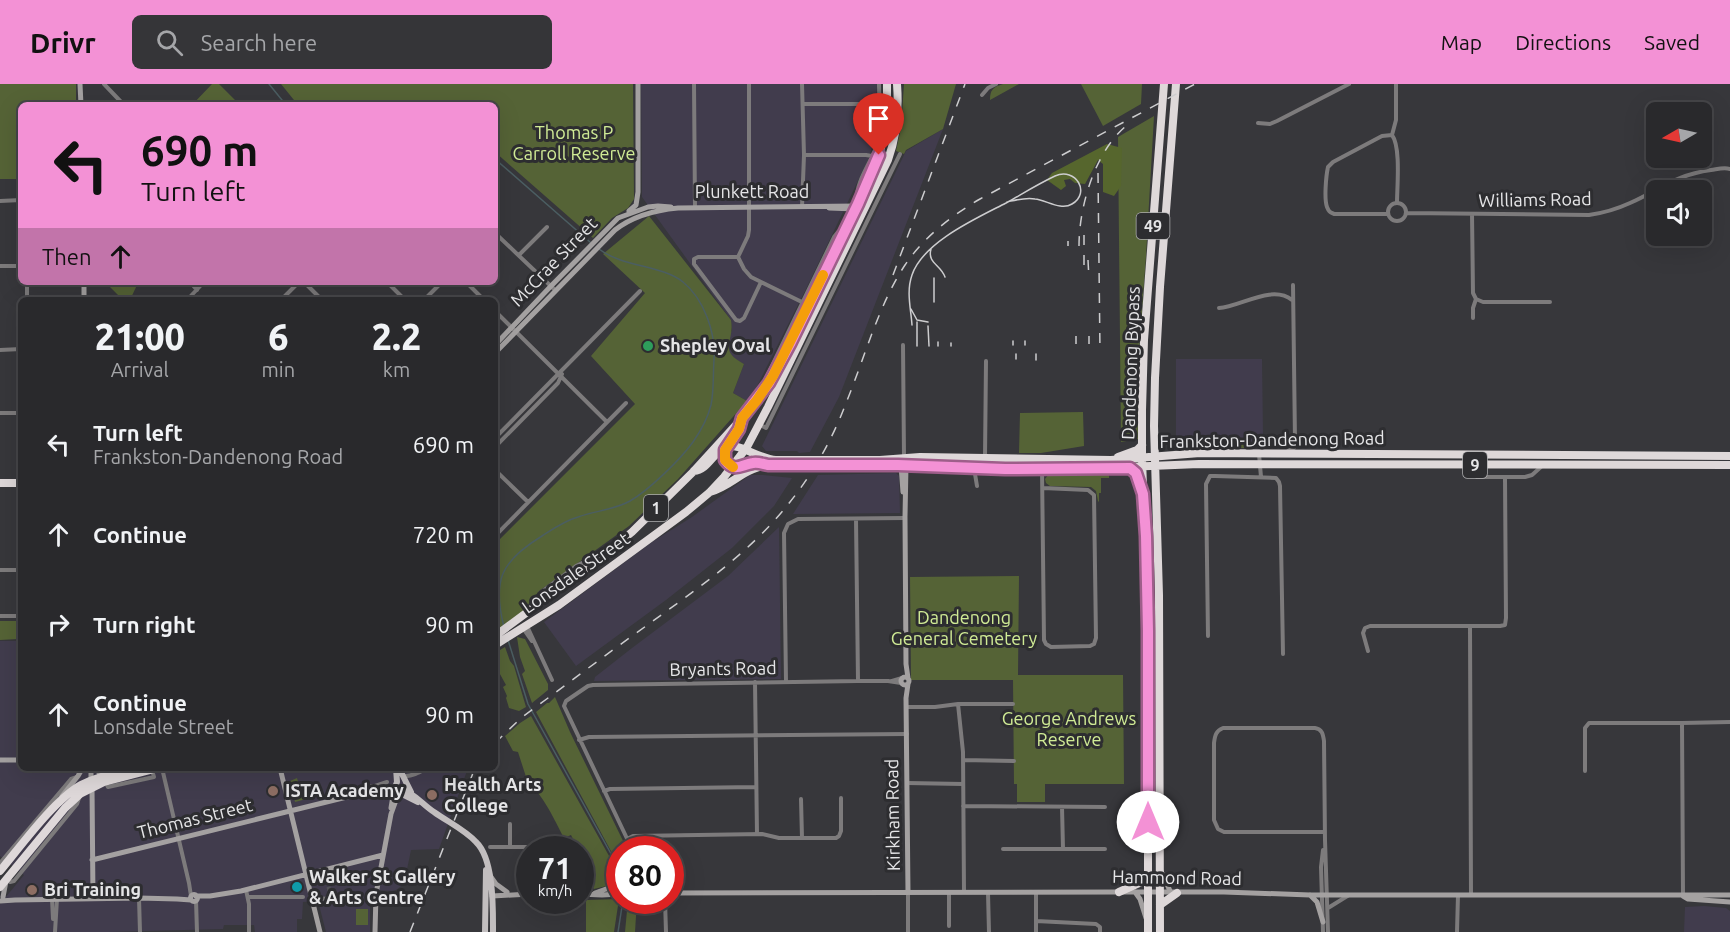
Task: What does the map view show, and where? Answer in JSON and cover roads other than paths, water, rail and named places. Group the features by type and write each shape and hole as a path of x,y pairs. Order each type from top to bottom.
{"highway":[{"name":"Lonsdale Street","path":"498,638 511,625 591,565 646,518 694,471 762,393 852,236 884,138 888,116 887,84"},
{"name":"Dandenong Bypass","path":"1148,928 1148,619 1142,445 1144,340 1164,84"},
{"name":"Lonsdale Street","path":"498,639 522,628 550,611 627,556 710,492 733,467 763,426 846,228 861,208 888,160 898,117 898,85"},
{"name":"Dandenong Bypass","path":"1160,932 1159,595 1154,426 1159,306 1176,87"},
{"path":"742,418 739,429 724,453 725,459 733,467 739,468 766,462"},
{"path":"1154,426 1160,446 1167,454"},
{"path":"753,437 756,449 766,462"},
{"path":"1111,460 1137,450 1142,445"},
{"name":"9","path":"727,447 734,446 744,450"},
{"path":"694,471 700,470 727,447"},
{"name":"Frankston-Dandenong Road","path":"744,450 766,462"},
{"name":"Frankston-Dandenong Road","path":"904,463 985,458 1111,460 1167,454 1262,452 1730,456"},
{"path":"1386,454 1386,465"},
{"path":"1465,454 1465,465"},
{"path":"1543,454 1543,465"},
{"path":"1646,455 1646,465"},
{"path":"985,458 985,468"},
{"path":"1042,458 1042,469"},
{"name":"Frankston-Dandenong Road","path":"710,492 772,460 799,463 880,460 974,468 1042,469 1261,464 1730,465"},
{"path":"1156,478 1174,465"},
{"path":"1130,468 1136,473 1143,494"},
{"path":"0,483 18,483"},
{"path":"618,543 627,556"},
{"path":"520,618 522,628"},
{"path":"0,871 50,812 68,795 105,776 126,771"},
{"path":"105,776 138,771"},
{"path":"2,884 70,803 89,785"},
{"path":"30,835 38,834 41,838"},
{"path":"1119,892 1148,879"},
{"path":"1160,905 1174,893"}],"main road":[{"path":"81,84 81,102"},
{"path":"632,219 640,209 638,84"},
{"path":"623,215 635,206 638,192"},
{"name":"Plunkett Road","path":"640,209 658,206 678,208 861,208"},
{"name":"Plunkett Road","path":"632,219 655,211 678,208"},
{"name":"McCrae Street","path":"498,348 623,215 640,209"},
{"name":"McCrae Street","path":"602,239 632,219"},
{"name":"McCrae Street","path":"498,342 514,329"},
{"name":"Kirkham Road","path":"904,463 906,664 904,681 907,734 908,892"},
{"path":"0,760 18,760"},
{"path":"50,812 81,771"},
{"path":"83,771 89,785"},
{"path":"91,771 89,785 92,816 93,899"},
{"path":"281,771 320,932"},
{"path":"391,814 391,800 402,780 399,771"},
{"path":"400,771 408,787 421,803"},
{"name":"Thomas Street","path":"92,857 104,856 373,790 397,790"},
{"path":"397,790 415,796"},
{"path":"397,790 421,803 477,842 483,852 490,894 485,932"},
{"path":"375,932 375,898 397,790"},
{"path":"385,791 391,800"},
{"path":"2,884 1,898 15,900 226,896 383,855"},
{"path":"486,865 496,883 507,892"},
{"path":"1159,867 1174,893"},
{"path":"489,873 493,932"},
{"path":"194,898 244,890"},
{"path":"490,894 507,892 515,894"},
{"path":"1135,892 1140,899 1148,928"},
{"name":"Hammond Road","path":"684,893 1224,892 1310,896 1350,894 1730,895"},
{"path":"490,894 515,894"},
{"path":"1310,896 1317,902 1323,922"},
{"name":"Hammond Road","path":"1683,896 1688,899 1730,902"}],"street":[{"path":"104,84 121,102"},
{"path":"694,84 695,208"},
{"path":"738,257 748,236 749,84"},
{"path":"802,84 804,156 802,207"},
{"name":"Lonsdale Street","path":"812,307 853,249 861,208 857,190 878,142 879,84"},
{"path":"982,95 996,84"},
{"path":"1258,123 1270,124 1277,121 1349,84"},
{"path":"1396,84 1396,120 1392,135 1396,149 1397,202"},
{"path":"803,104 879,104"},
{"path":"1392,135 1382,136 1333,162 1328,167 1326,202 1330,212 1334,214 1388,214 1397,220 1403,218 1406,213 1403,205 1397,202"},
{"path":"804,156 866,154 872,156"},
{"name":"Lonsdale Street","path":"861,208 900,154"},
{"name":"Williams Road","path":"1406,213 1575,215 1597,213 1629,204 1682,176 1729,167"},
{"path":"0,201 18,200"},
{"path":"1388,214 1391,205 1397,202"},
{"path":"1472,214 1473,293 1476,299 1483,302 1550,302"},
{"path":"519,255 547,227"},
{"path":"498,235 553,288"},
{"path":"852,236 853,249"},
{"path":"738,257 698,257 694,259 694,264 736,321 744,318 761,282"},
{"path":"738,257 751,277 812,307"},
{"path":"0,266 18,266"},
{"path":"194,285 198,288"},
{"path":"190,297 201,285"},
{"path":"284,297 296,285"},
{"path":"307,285 319,297"},
{"path":"390,285 402,297"},
{"path":"427,297 439,285"},
{"path":"469,285 481,297"},
{"path":"1293,285 1295,441 1301,453"},
{"path":"498,435 640,291"},
{"path":"1220,308 1262,296 1285,296 1292,300"},
{"path":"1473,318 1476,299"},
{"path":"498,314 607,422"},
{"name":"Kirkham Road","path":"903,345 904,463"},
{"path":"0,350 18,349"},
{"path":"985,458 986,361"},
{"path":"498,444 558,383 560,374"},
{"path":"498,533 626,403"},
{"path":"0,413 18,412"},
{"path":"1283,453 1293,450 1295,441"},
{"path":"1261,477 1262,452"},
{"name":"Frankston-Dandenong Road","path":"1465,465 1477,477 1505,478 1528,477 1543,465"},
{"path":"974,468 977,486"},
{"path":"1042,469 1044,641 1051,647 1090,646 1094,644 1096,638 1094,495 1088,490 1043,488"},
{"path":"498,473 528,502"},
{"path":"1208,636 1206,484 1210,476 1276,478 1280,486 1283,654"},
{"path":"1368,651 1363,633 1365,628 1370,626 1505,625 1505,478"},
{"path":"786,682 784,533 788,524 798,519 905,518"},
{"path":"856,519 858,681"},
{"path":"0,570 18,570"},
{"path":"0,616 18,616"},
{"path":"1470,626 1471,894"},
{"path":"522,628 534,644 552,680"},
{"name":"Bryants Road","path":"579,740 564,703 591,685 904,681"},
{"path":"755,682 756,834"},
{"path":"958,704 963,760 964,892"},
{"path":"906,707 1013,704"},
{"path":"1585,771 1585,728 1589,723 1730,722"},
{"path":"1682,723 1683,896"},
{"path":"1323,932 1325,895 1324,741 1320,729 1223,728 1215,734 1214,820 1218,829 1224,832 1324,832"},
{"path":"626,836 579,740 589,737 907,734"},
{"path":"963,760 1014,761"},
{"path":"158,771 194,898 197,932"},
{"path":"403,776 407,777 421,771"},
{"path":"408,787 417,773"},
{"path":"0,863 71,779 78,777"},
{"name":"Thomas Street","path":"373,790 387,782"},
{"path":"907,783 963,784"},
{"path":"604,791 610,789 756,787"},
{"path":"2,884 14,881 78,804 80,794"},
{"path":"633,836 756,834 779,838 838,837 841,831 841,798"},
{"path":"801,799 802,838"},
{"path":"963,806 1105,807"},
{"path":"1062,807 1063,849"},
{"path":"510,824 510,847"},
{"path":"490,847 516,847"},
{"path":"1003,849 1106,849"},
{"path":"244,890 248,897 249,932"},
{"name":"Kirkham Road","path":"908,892 908,932"},
{"path":"949,892 949,926"},
{"path":"988,892 988,932"},
{"path":"1036,893 1036,932"},
{"path":"1328,909 1350,894"},
{"path":"1457,932 1458,894"},
{"path":"1325,895 1328,909 1328,932"},
{"path":"311,899 330,896 346,898"},
{"path":"248,897 303,897"},
{"path":"140,898 140,932"},
{"path":"54,899 55,932 54,899"},
{"path":"665,914 666,932"},
{"path":"1036,921 1095,924 1100,927 1100,932"}],"waterway":[{"path":"269,84 284,102"},
{"path":"498,162 590,242"},
{"path":"504,627 499,596 500,584 503,573 517,554 563,523 624,504 646,490 693,442 704,424 711,405 713,339 707,317 697,298 683,282 674,276 619,259 599,249"},
{"path":"508,640 528,704 606,845"},
{"path":"618,932 621,914"}],"tunnel":[{"path":"326,875 330,894"}],"tram line":[{"path":"912,325 910,281 918,263 939,242 966,224 1055,176 1069,175 1079,182 1081,188 1078,199 1068,206 1058,206 1032,198 1007,202"},
{"path":"931,249 931,258 945,277"},
{"path":"934,278 934,302"},
{"path":"911,309 917,320 928,322"},
{"path":"917,322 917,346"},
{"path":"928,326 929,346"},
{"path":"1016,354 1016,359"},
{"path":"1036,354 1036,360"}],"railway":[{"path":"893,275 965,84"},
{"path":"498,740 521,718 722,569 775,520 799,491 829,442 887,297 905,265 929,236 980,199 1195,84"},
{"path":"1079,246 1082,214 1091,181 1106,150 1126,126"},
{"path":"1098,173 1100,353"},
{"path":"1084,235 1084,265"},
{"path":"1068,241 1068,246"},
{"path":"1088,260 1089,280"},
{"path":"1076,336 1076,344"},
{"path":"1089,336 1089,344"},
{"path":"410,932 474,771"}],"place":[{"name":"Shepley Oval","path":"648,346"},
{"name":"ISTA Academy","path":"273,791"},
{"name":"Health Arts College","path":"432,795"},
{"name":"Walker St Gallery & Arts Centre","path":"297,887"},
{"name":"Bri Training","path":"32,890"}],"park label":[{"name":"Thomas P Carroll Reserve","path":"574,143"},
{"name":"Dandenong General Cemetery","path":"964,628"},
{"name":"George Andrews Reserve","path":"1069,729"}]}
